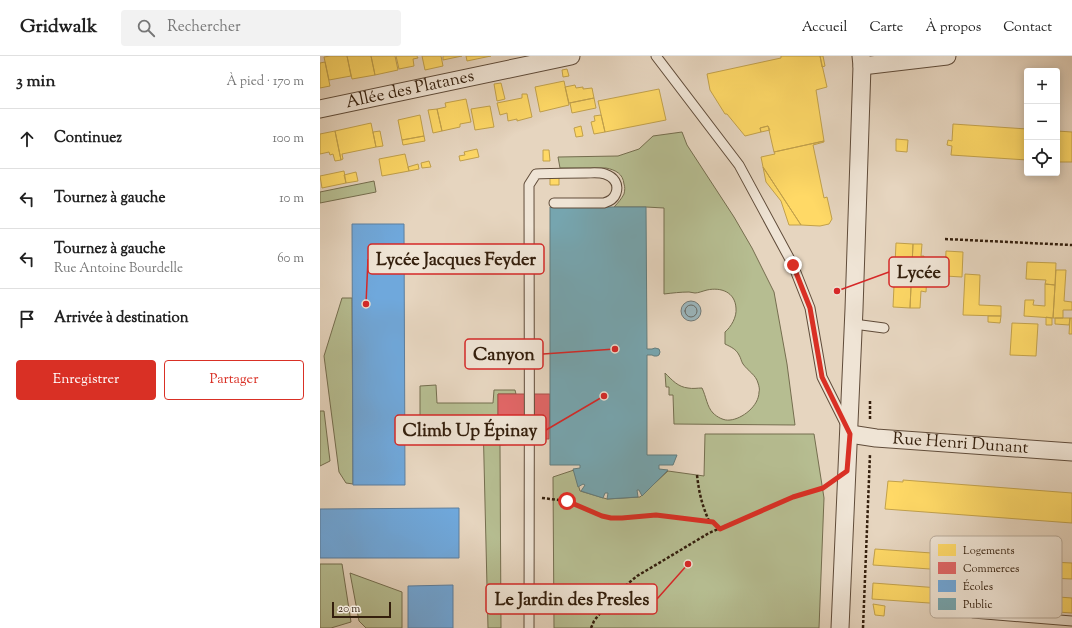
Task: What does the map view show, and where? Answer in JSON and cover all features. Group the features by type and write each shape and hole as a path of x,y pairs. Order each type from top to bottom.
{"street":[{"name":"Allée des Platanes","path":"320,109 571,56"},
{"path":"840,628 850,434 862,61 947,56"},
{"name":"Rue Henri Dunant","path":"850,434 876,438 1072,452"}],"lane":[{"path":"656,56 739,165 793,265 810,308 822,377 850,434"},
{"path":"529,628 529,185 536,174 550,173 604,174 614,179 616,184 617,189 613,198 604,203 554,203"},
{"path":"854,324 884,328"},
{"path":"1035,618 1072,621"}],"path":[{"path":"945,239 1072,244"},
{"path":"591,628 594,621 610,600 637,576 703,537 793,497 823,488 847,471"},
{"path":"697,475 702,506 709,521"},
{"path":"530,497 567,501 602,516 611,518 656,515 709,521 713,522 720,529"}],"green space":[{"path":"682,132 687,145 734,217 752,248 774,292 787,364 795,425 674,424 673,395 669,395 669,387 666,387 665,373 675,383 681,386 702,388 711,411 716,416 723,419 730,420 740,417 749,411 756,402 759,390 757,380 743,364 736,351 725,344 725,332 731,325 736,315 736,308 733,298 730,294 717,289 696,293 686,292 664,294 664,208 614,207 623,196 625,189 621,175 613,170 606,168 560,168 558,157 618,156 639,149 653,136"},
{"path":"374,181 376,192 320,203 320,192"},
{"path":"342,298 352,298 353,484 346,483 339,472 324,356"},
{"path":"436,385 437,403 493,403 494,390 515,390 516,394 498,394 498,439 515,439 515,444 500,445 501,628 488,628 483,419 420,419 420,386"},
{"path":"320,411 324,411 330,461 320,466"},
{"path":"705,434 814,434 824,498 819,628 554,628 553,477 574,470 580,491 607,499 640,497 668,471 704,476"},
{"path":"320,564 342,564 351,622 331,628 320,628"},
{"path":"350,573 402,592 402,628 366,628 359,621"}],"water":[{"path":"687,301 695,301 701,307 701,315 695,321 687,321 681,315 681,307"}],"building: Logements":[{"path":"347,56 351,76 329,80 324,57"},
{"path":"347,56 371,56 375,75 352,79"},
{"path":"371,56 395,56 398,70 375,75"},
{"path":"396,56 417,56 418,58 413,59 414,66 399,69"},
{"path":"422,56 441,56 443,66 425,70"},
{"path":"443,56 462,56 443,60"},
{"path":"466,56 491,56 467,61"},
{"path":"781,56 820,56 827,87 816,90 824,141 774,152 768,126 760,128 761,132 745,136 727,114 725,114 710,90 707,74 781,58"},
{"path":"820,56 823,56 825,66 822,67"},
{"path":"325,62 330,86 320,88 320,63"},
{"path":"567,69 569,76 563,77 562,70"},
{"path":"564,81 569,105 540,112 535,87"},
{"path":"501,83 505,99 497,101 494,84"},
{"path":"575,85 576,88 592,88 594,98 569,103 565,87"},
{"path":"659,89 666,120 605,132 598,101"},
{"path":"522,94 527,94 532,117 517,121 517,119 508,121 507,113 500,115 497,103 522,98"},
{"path":"594,98 596,108 572,113 570,103"},
{"path":"466,99 471,122 460,124 460,127 442,131 437,109 446,107 445,103"},
{"path":"490,106 494,127 475,130 471,109"},
{"path":"437,109 442,131 433,133 428,110"},
{"path":"420,115 424,136 402,140 398,120"},
{"path":"601,115 605,132 594,134 591,122 595,121 594,116"},
{"path":"371,123 376,147 342,154 343,159 341,160 335,131"},
{"path":"953,124 1024,129 1024,160 951,155 952,146 947,145 948,140 952,141"},
{"path":"581,126 583,136 576,137 574,128"},
{"path":"768,126 770,130 761,132 760,128"},
{"path":"335,131 341,160 335,161 333,154 330,155 329,152 320,154 320,134"},
{"path":"380,131 383,146 376,147 373,132"},
{"path":"1060,131 1072,132 1072,162 1060,162"},
{"path":"424,136 425,141 403,145 402,140"},
{"path":"896,139 908,140 907,152 896,151"},
{"path":"824,141 813,145 824,198 827,197 832,219 829,224 820,226 801,225 763,167 761,157 775,154 774,152"},
{"path":"477,149 479,157 460,161 459,156 465,155 464,152"},
{"path":"543,150 549,150 550,161 543,161"},
{"path":"405,154 409,171 382,176 379,159"},
{"path":"429,161 431,167 422,168 421,163"},
{"path":"418,164 419,169 409,171 408,167"},
{"path":"763,167 801,225 789,225 781,201 766,182"},
{"path":"344,171 346,183 322,188 320,176"},
{"path":"356,172 358,181 346,183 344,175"},
{"path":"550,177 559,177 559,185 550,185"},
{"path":"896,243 913,244 910,308 893,307"},
{"path":"913,244 922,244 921,256 924,256 923,275 927,275 926,292 921,291 920,308 910,308"},
{"path":"946,251 963,252 962,277 945,276"},
{"path":"1027,262 1056,263 1055,285 1045,284 1046,280 1026,279"},
{"path":"1056,270 1066,270 1064,301 1072,302 1072,310 1063,310 1063,318 1053,318"},
{"path":"965,274 980,275 979,305 1001,306 1001,316 963,315"},
{"path":"1045,284 1055,285 1053,318 1024,316 1025,300 1034,300 1033,305 1045,306"},
{"path":"988,316 1001,316 1000,323 988,322"},
{"path":"1046,317 1052,318 1052,325 1046,325"},
{"path":"1055,318 1070,318 1069,325 1055,324"},
{"path":"1070,318 1072,318 1072,334 1069,334"},
{"path":"1012,323 1038,324 1036,356 1010,355"},
{"path":"903,480 1072,493 1072,523 885,509 888,481 903,482"},
{"path":"875,549 930,553 930,569 873,565"},
{"path":"1062,563 1072,563 1072,579 1062,579"},
{"path":"873,583 930,587 930,603 872,599"},
{"path":"1062,597 1072,598 1072,613 1062,612"},
{"path":"873,604 885,606 884,616 875,615"}],"building: Commerces":[{"path":"498,394 550,394 549,439 498,439"}],"building: Écoles":[{"path":"352,224 404,224 405,485 353,485"},
{"path":"459,508 459,558 320,558 320,509"},
{"path":"453,585 453,628 408,628 408,586"}],"building: Public":[{"path":"550,207 646,207 647,349 655,348 659,349 660,352 657,356 647,355 647,455 677,455 673,465 659,465 659,469 668,470 642,496 639,490 637,490 638,497 607,499 608,493 605,493 603,498 581,491 585,485 583,484 578,487 573,469 580,468 580,465 550,465"}],"place":[{"name":"Lycée","path":"837,291"},
{"name":"Lycée Jacques Feyder","path":"366,304"},
{"name":"Canyon","path":"615,349"},
{"name":"Climb Up Épinay","path":"604,396"},
{"name":"Le Jardin des Presles","path":"688,564"}],"route":[{"path":"567,501 602,516 611,518 656,515 713,522 720,529 793,497 823,488 847,471 850,434 822,377 810,308 793,265"}]}
